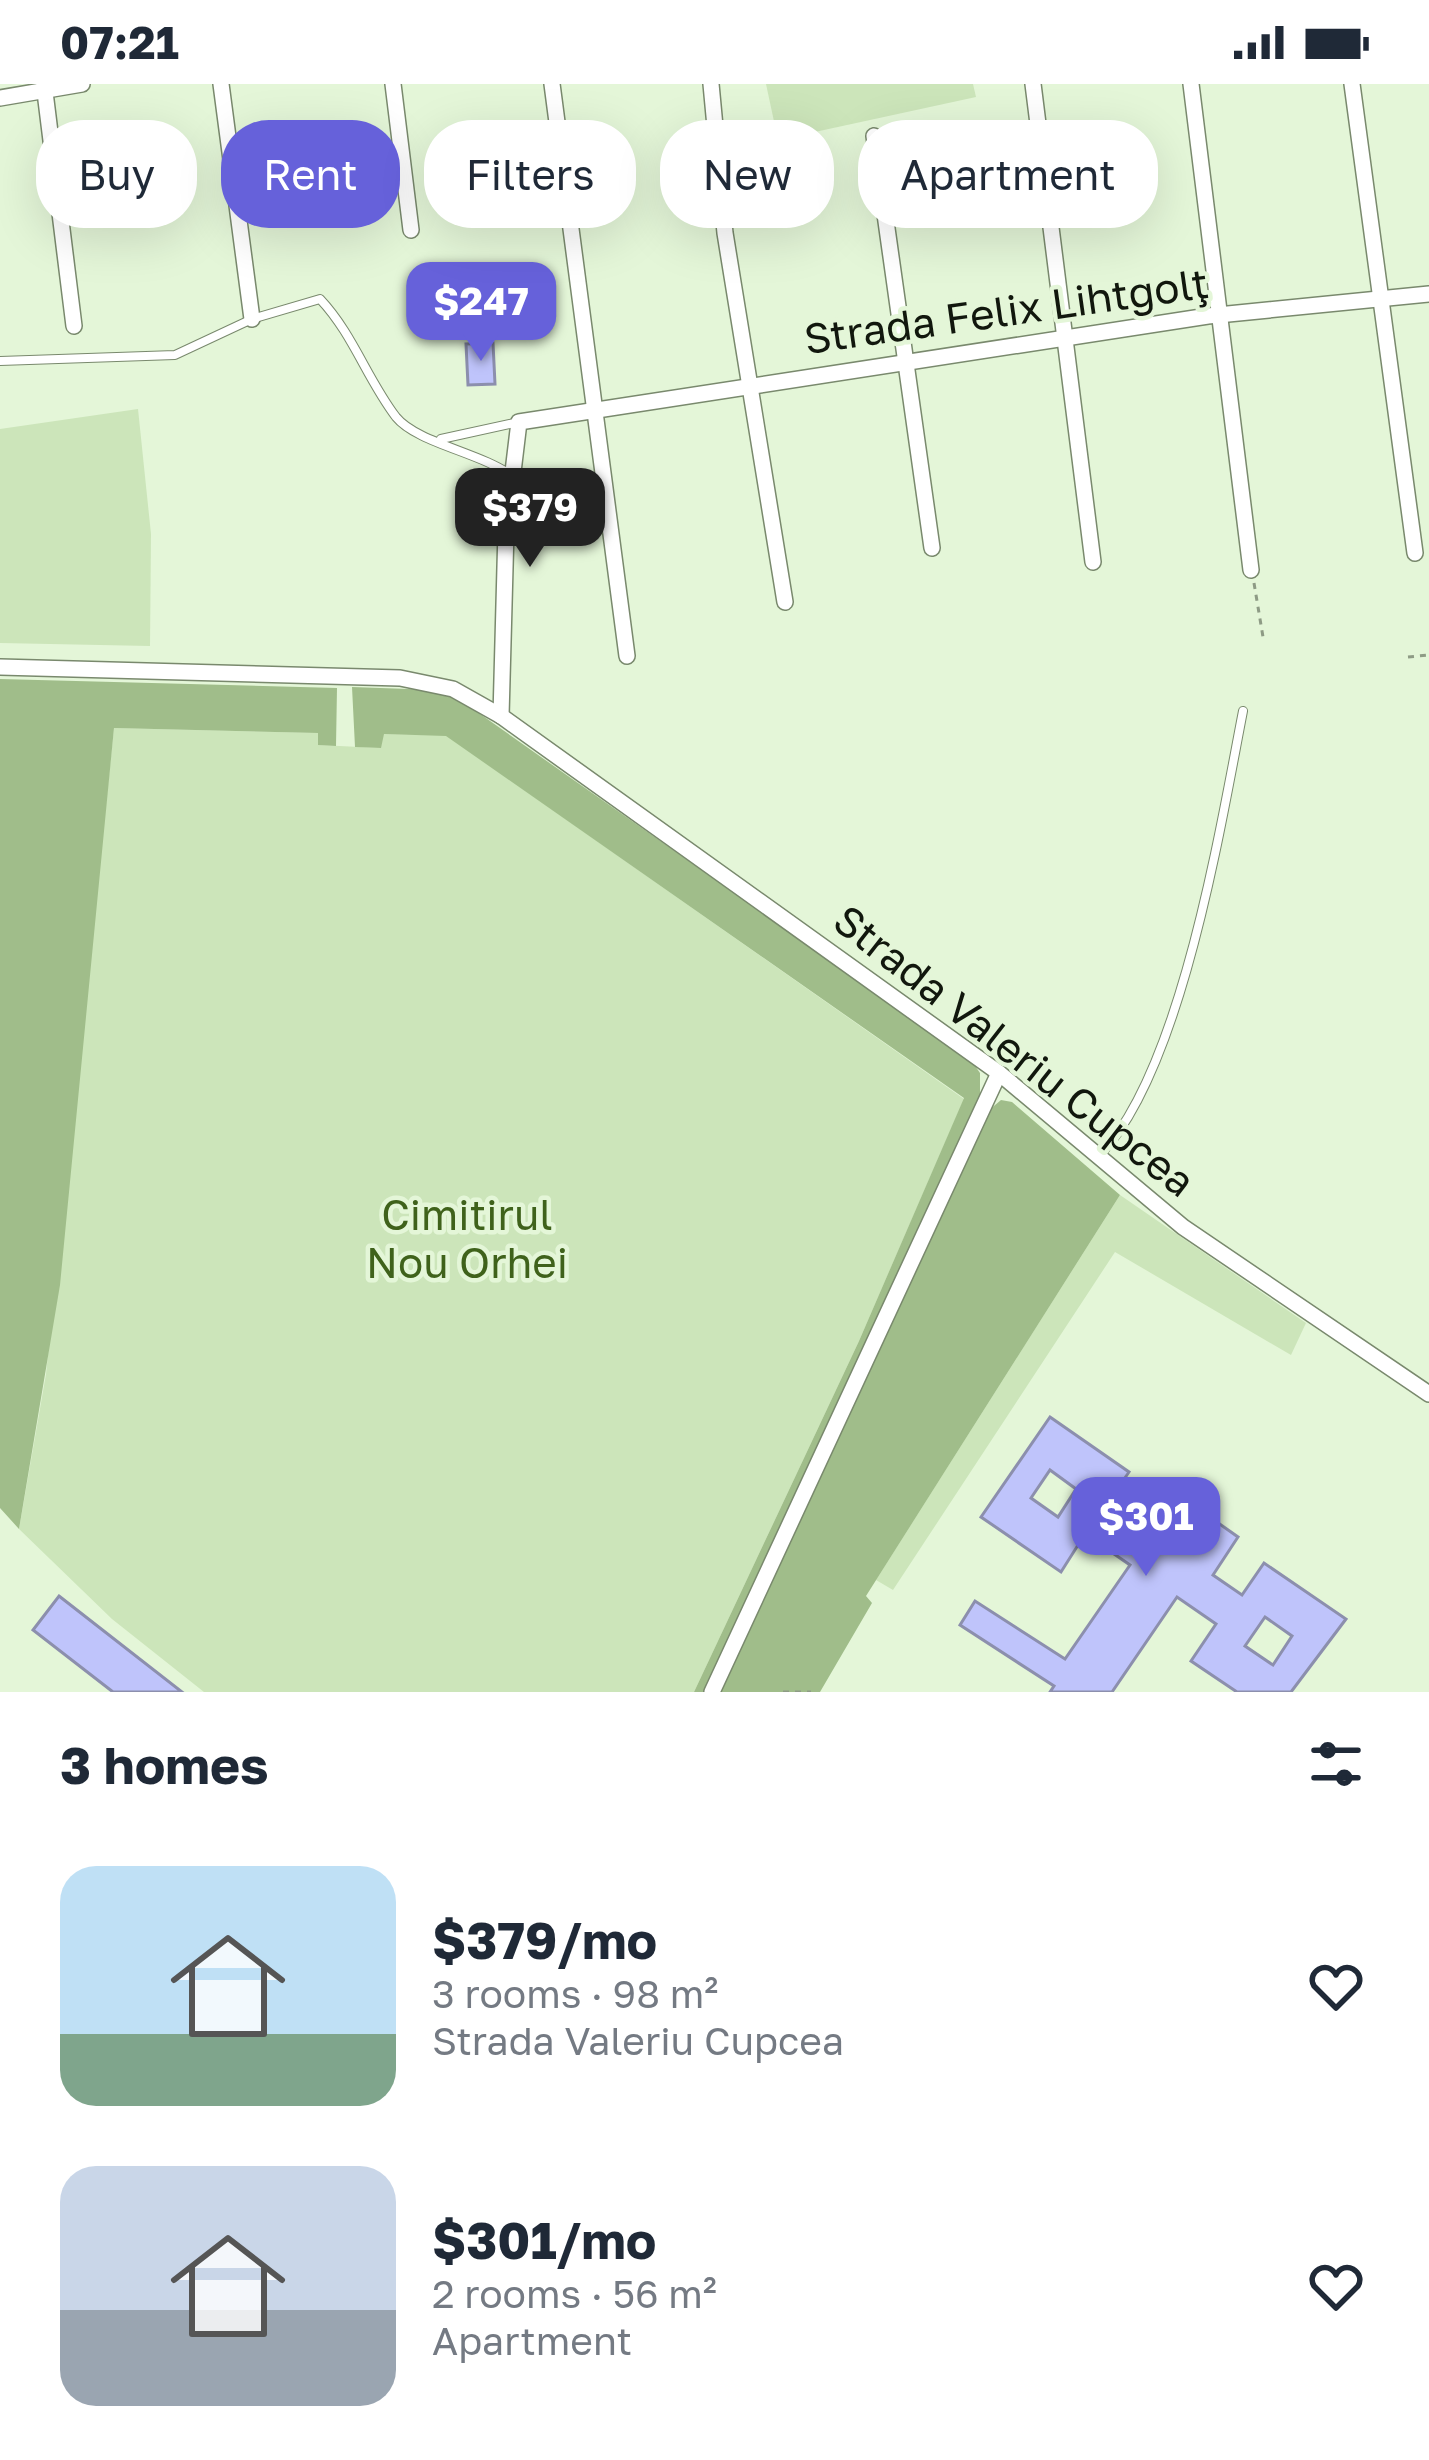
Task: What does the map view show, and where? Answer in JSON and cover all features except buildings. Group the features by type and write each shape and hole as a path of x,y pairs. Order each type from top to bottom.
{"street":[{"path":"0,98 82,84"},
{"path":"221,84 252,319"},
{"path":"393,84 411,230"},
{"path":"552,84 627,656"},
{"path":"711,84 725,233 784,602"},
{"path":"1034,84 1093,562"},
{"path":"1191,84 1251,569"},
{"path":"1352,84 1415,554"},
{"path":"45,87 74,326"},
{"path":"887,228 932,548"},
{"name":"Strada Felix Lihtgolţ","path":"519,422 594,406 1219,315 1429,294"},
{"path":"501,716 502,595 519,422"},
{"name":"Strada Valeriu Cupcea","path":"0,667 400,678 453,689 501,716 999,1072 1183,1227 1429,1394"},
{"path":"712,1692 999,1072"}],"lane":[{"path":"0,361 175,355 252,319 320,298 344,324 396,416 410,429 495,463 514,477"},
{"path":"440,440 519,422"},
{"path":"1098,1157 1123,1131 1151,1076 1172,1014 1244,711"}],"path":[{"path":"1251,569 1263,637"},
{"path":"1408,658 1429,655"},
{"path":"784,1692 811,1692"}],"green space":[{"path":"766,84 973,84 976,97 834,128 834,120 774,120"},
{"path":"138,409 151,534 150,646 0,643 0,429"},
{"path":"0,679 337,688 336,746 318,745 318,733 114,728 60,1285 19,1529 0,1508"},
{"path":"352,687 437,690 463,702 971,1060 980,1073 980,1097 705,1692 694,1692 859,1341 964,1098 446,736 384,734 381,748 355,747"},
{"name":"Cimitirul Nou Orhei","path":"114,728 319,733 319,745 380,748 383,734 446,735 964,1099 859,1341 694,1692 204,1692 112,1619 19,1529 46,1374"},
{"path":"1001,1100 1012,1102 1120,1195 866,1596 872,1603 820,1692 718,1692 988,1111"},
{"path":"1120,1195 1306,1323 1291,1355 1115,1252 893,1590 876,1580"}]}
